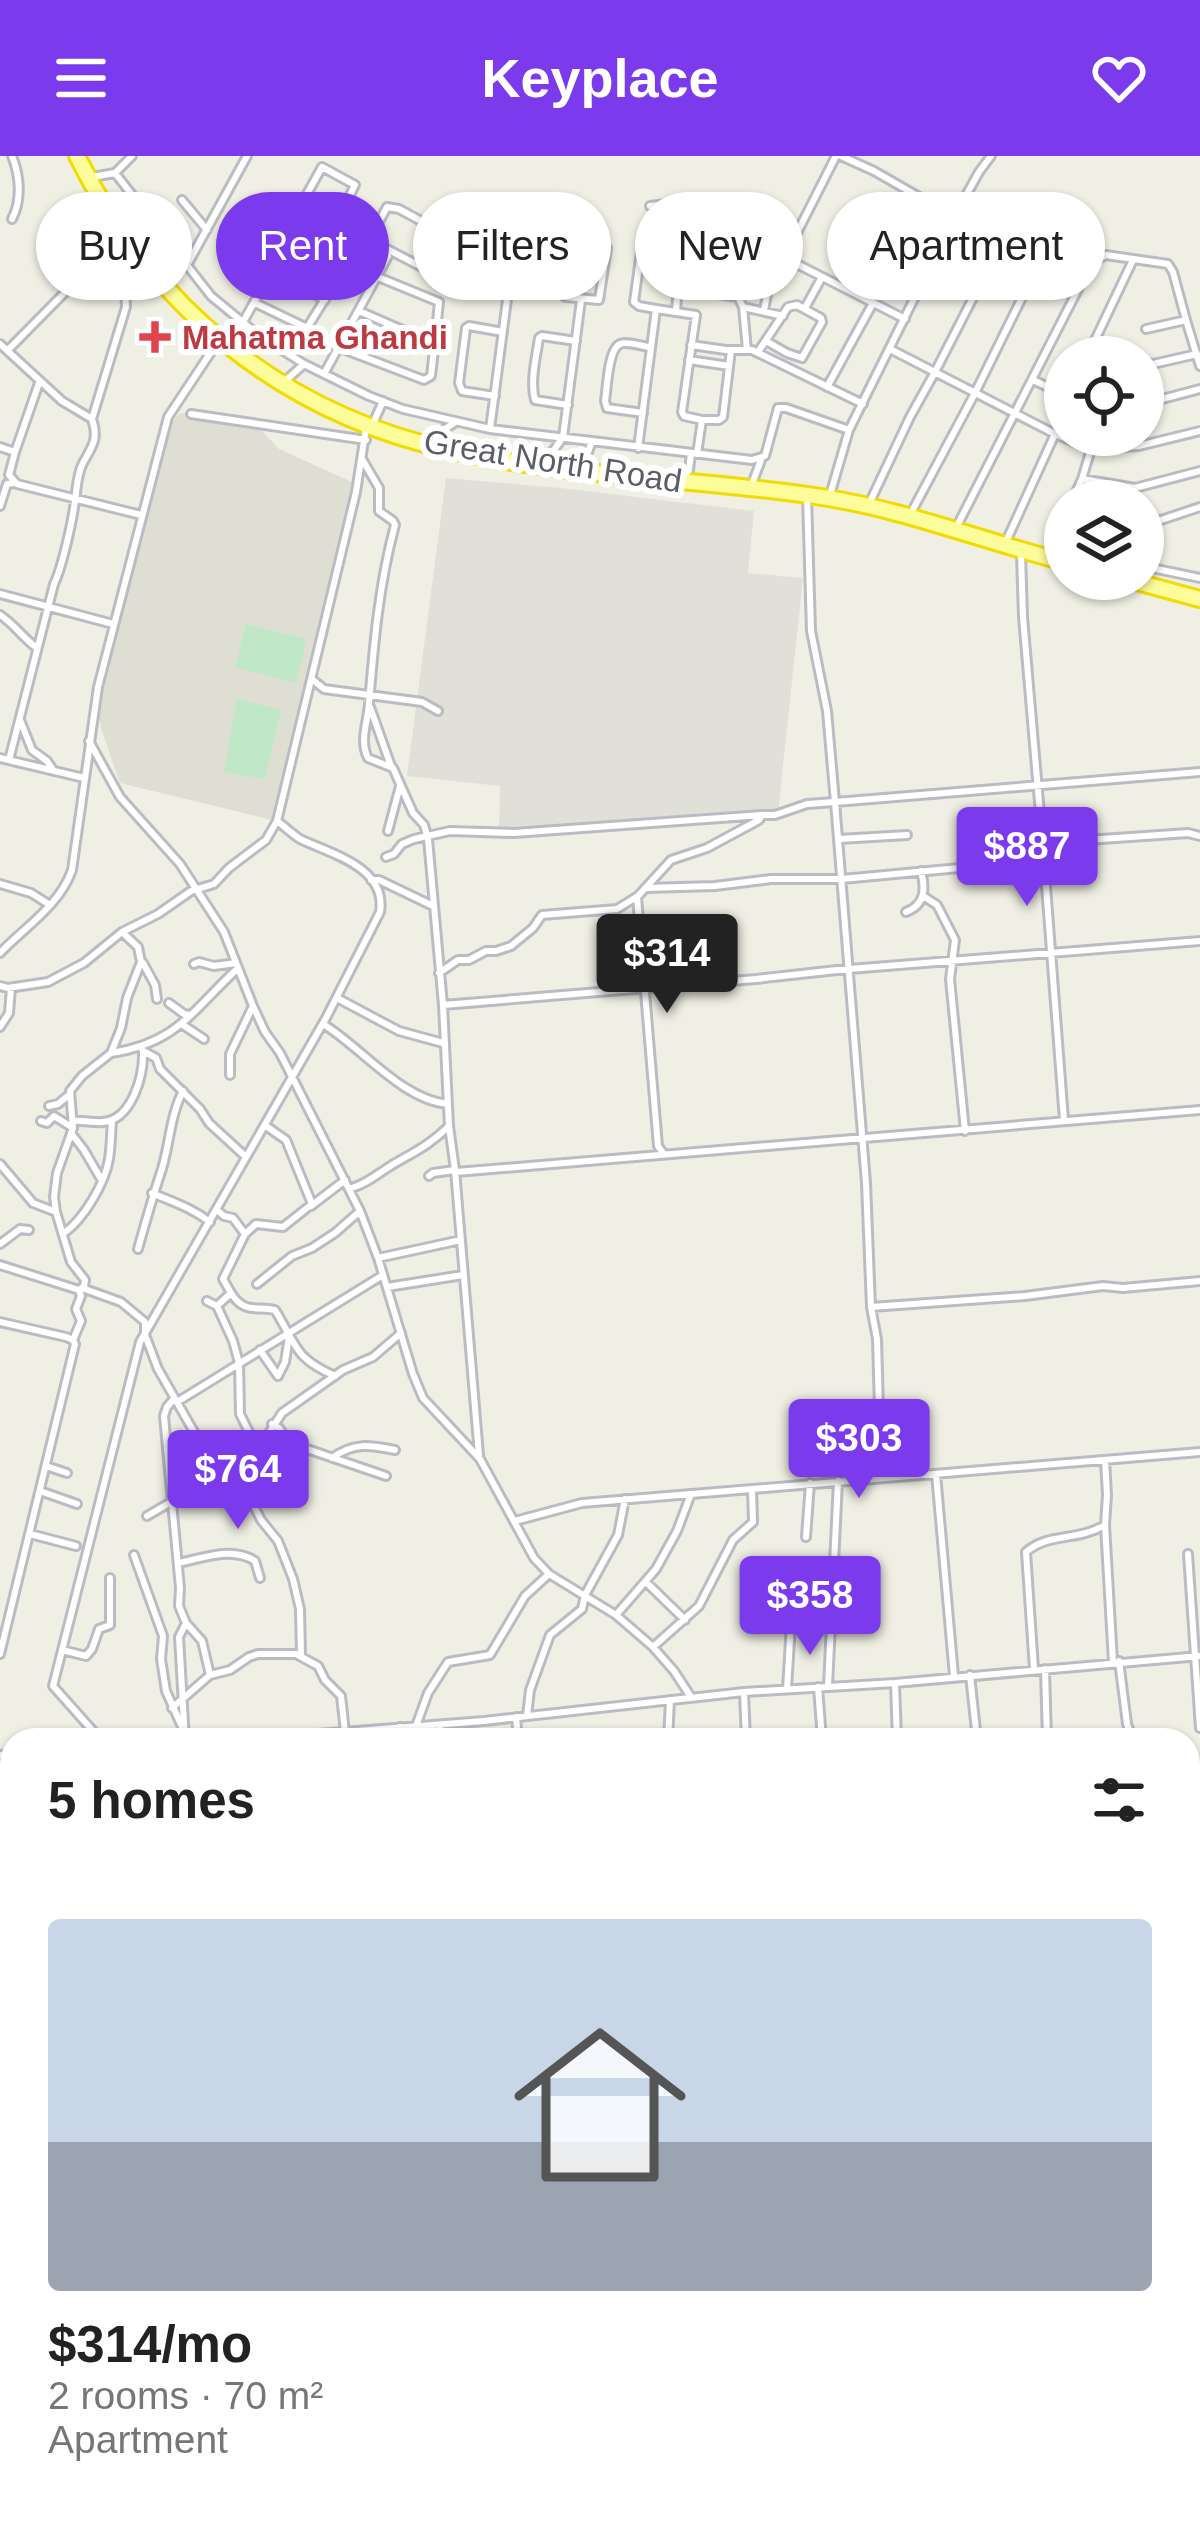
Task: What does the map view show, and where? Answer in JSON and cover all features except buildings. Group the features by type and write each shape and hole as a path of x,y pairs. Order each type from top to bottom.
{"highway":[{"name":"Great North Road","path":"77,156 97,192"},
{"name":"Great North Road","path":"176,300 219,340 283,383 368,430 536,464 830,499 1044,556"},
{"path":"1164,589 1200,599"}],"street":[{"path":"12,156 19,193 12,219"},
{"path":"88,177 115,173 132,156"},
{"path":"192,253 247,156"},
{"path":"803,222 838,156 911,192"},
{"path":"968,192 992,156"},
{"path":"322,167 355,185 331,233 300,220 297,212 322,167"},
{"path":"115,173 129,192"},
{"path":"390,205 454,237 450,276 443,278 385,248 372,235 390,205"},
{"path":"854,208 898,229 902,235 896,250 880,265 839,241 854,208"},
{"path":"192,212 207,230"},
{"path":"498,231 535,242 526,291 508,292 489,288 487,282 493,236 498,231"},
{"path":"572,242 608,248 599,300 581,300 561,292 572,242"},
{"path":"676,312 680,258 641,251 634,302 639,307 696,315 683,416 723,417 731,350"},
{"path":"1105,256 1171,267 1200,366"},
{"path":"1098,336 1133,260"},
{"path":"803,267 904,319"},
{"path":"192,274 256,334 304,364 383,401 490,429 761,460"},
{"path":"806,308 822,277"},
{"path":"340,348 424,380 431,376 439,302 389,282"},
{"path":"55,300 4,347 39,382 92,419"},
{"path":"83,778 5,759 63,560 75,488 95,439 92,419 125,300"},
{"path":"0,953 50,905 72,870 98,687 170,410 219,340 243,322 257,300"},
{"path":"255,303 304,328 326,300"},
{"path":"324,374 365,300"},
{"path":"490,429 507,300"},
{"path":"536,464 563,437 581,300"},
{"path":"739,300 747,350"},
{"path":"764,310 766,300"},
{"path":"830,499 849,430 914,300"},
{"path":"868,507 972,300"},
{"path":"908,518 1021,300"},
{"path":"954,531 1073,300"},
{"path":"827,388 873,303"},
{"path":"758,352 792,305 806,308 822,322 802,358 766,341"},
{"path":"743,308 783,316"},
{"path":"638,448 656,309"},
{"path":"359,311 435,341"},
{"path":"1146,329 1186,320"},
{"path":"495,396 462,391 459,383 466,328 503,332"},
{"path":"568,405 535,400 535,366 542,336 576,341"},
{"path":"692,345 758,352 863,404"},
{"path":"643,413 608,408 605,401 615,347 651,347"},
{"path":"890,349 1044,428"},
{"path":"1164,362 1197,354"},
{"path":"689,360 729,365"},
{"path":"283,383 304,364"},
{"path":"1033,380 1044,385"},
{"path":"0,506 39,382"},
{"path":"1164,398 1200,389"},
{"path":"0,986 54,979 84,963 122,932 185,894 214,884 260,845 277,820 368,430 383,401"},
{"path":"746,488 753,484 768,449 778,408 849,430"},
{"path":"191,414 368,430"},
{"path":"678,480 689,470 702,420"},
{"path":"422,443 454,423"},
{"path":"1164,440 1200,431"},
{"path":"573,469 587,455 592,441"},
{"path":"0,447 15,452"},
{"path":"1004,546 1045,456"},
{"path":"1089,456 1082,479 1136,488 1200,471"},
{"path":"362,459 379,488 379,511 395,523 376,606 363,748 370,760 391,766"},
{"path":"8,480 141,515"},
{"path":"807,496 811,631 827,711 866,1183 881,1478"},
{"path":"1164,519 1200,507"},
{"path":"1021,551 1064,1121"},
{"path":"1164,571 1200,578"},
{"path":"0,594 113,624"},
{"path":"0,615 38,648"},
{"path":"311,677 324,689 369,699 422,702 438,711"},
{"path":"369,699 391,766 427,837 480,1459"},
{"path":"19,718 32,750 53,770"},
{"path":"89,741 119,797 160,841 224,932 253,1006 360,1211 423,1398 480,1459 534,1558 549,1574 616,1615 653,1647 691,1697"},
{"path":"386,857 402,844 450,831 514,833 775,815 807,804 1200,772"},
{"path":"388,830 400,782"},
{"path":"440,973 458,960 516,944 542,915 613,910 637,896 670,860 707,848 762,815"},
{"path":"90,1728 54,1689 136,1351 323,1024 380,912 381,896 348,859 302,839 277,820"},
{"path":"837,839 907,836"},
{"path":"1046,877 1075,874 1087,840 1200,836"},
{"path":"645,888 842,879 1044,860"},
{"path":"906,912 923,896 921,871"},
{"path":"371,880 433,907"},
{"path":"0,884 31,893 50,905"},
{"path":"637,896 659,1153"},
{"path":"923,896 937,905 955,940 950,979 965,1131"},
{"path":"122,932 138,947 157,999"},
{"path":"443,1005 1200,941"},
{"path":"101,1179 72,1127 54,1116 52,1106 111,1053 141,960"},
{"path":"194,964 237,966"},
{"path":"111,1053 142,1049 173,1032 237,966"},
{"path":"0,1028 9,1013 11,988"},
{"path":"337,998 399,1030 444,1043"},
{"path":"170,1003 184,1014 193,1014"},
{"path":"230,1075 230,1054 253,1006"},
{"path":"183,1024 204,1040"},
{"path":"323,1024 421,1096 448,1104"},
{"path":"142,1049 156,1058 160,1069 200,1108 208,1124 246,1157"},
{"path":"72,1127 112,1120 128,1106 143,1066 142,1049"},
{"path":"138,1250 161,1174 169,1125 183,1091"},
{"path":"70,1094 72,1127 55,1183 56,1212 71,1262 84,1276 80,1289"},
{"path":"429,1176 1200,1110"},
{"path":"41,1121 47,1123 54,1116"},
{"path":"64,1233 82,1216 108,1165 112,1120"},
{"path":"264,1125 286,1140 310,1206"},
{"path":"223,1279 245,1234 256,1224 283,1227 347,1185 369,1182 425,1148 449,1126"},
{"path":"0,1164 33,1203 56,1212"},
{"path":"152,1193 210,1222"},
{"path":"217,1210 233,1218 245,1234"},
{"path":"257,1284 360,1211"},
{"path":"0,1244 20,1229 29,1230"},
{"path":"378,1258 460,1240"},
{"path":"0,1265 123,1303 145,1322 145,1335 195,1436 198,1486"},
{"path":"212,1275 223,1279 236,1300 253,1310 275,1310 298,1354 335,1376"},
{"path":"210,1675 202,1641 185,1623 179,1606 164,1411 383,1275"},
{"path":"387,1287 463,1275"},
{"path":"872,1307 1200,1281"},
{"path":"0,1654 80,1321 76,1309 80,1289"},
{"path":"217,1306 231,1293"},
{"path":"207,1300 217,1306 233,1341 239,1363 240,1414 256,1446 254,1454"},
{"path":"0,1322 73,1340"},
{"path":"301,1655 299,1599 293,1579 278,1540 261,1520 240,1478 282,1413 335,1376 373,1357 401,1333"},
{"path":"260,1350 278,1376 286,1362 288,1334"},
{"path":"272,1424 294,1451 307,1449 386,1476"},
{"path":"332,1458 359,1444 395,1450"},
{"path":"515,1521 571,1505 625,1499 1200,1452"},
{"path":"1105,1460 1116,1662 1128,1728"},
{"path":"46,1466 67,1473"},
{"path":"936,1474 954,1676"},
{"path":"822,1728 838,1481"},
{"path":"806,1538 810,1484"},
{"path":"653,1647 704,1600 733,1540 753,1522 752,1489"},
{"path":"40,1491 77,1504"},
{"path":"101,1494 109,1510"},
{"path":"616,1615 656,1569 691,1494"},
{"path":"526,1716 550,1635 586,1603 585,1595 618,1535 625,1499"},
{"path":"148,1516 171,1502"},
{"path":"1034,1669 1026,1552 1037,1544 1080,1537 1105,1525"},
{"path":"30,1534 76,1546"},
{"path":"177,1563 242,1553 255,1561 260,1578"},
{"path":"1188,1554 1200,1728"},
{"path":"134,1555 163,1636 163,1672 181,1728"},
{"path":"416,1726 428,1693 448,1661 490,1655 525,1596 549,1574"},
{"path":"62,1651 86,1656 99,1629 110,1624 110,1578"},
{"path":"646,1582 685,1620"},
{"path":"184,1728 179,1637 185,1623"},
{"path":"787,1689 790,1624"},
{"path":"172,1708 210,1675 258,1654 301,1655 318,1666 340,1696 344,1728"},
{"path":"389,1728 744,1692 1198,1656"},
{"path":"1045,1669 1047,1728"},
{"path":"970,1675 976,1728"},
{"path":"895,1683 897,1728"},
{"path":"744,1692 746,1728"},
{"path":"669,1728 670,1700"},
{"path":"516,1717 517,1728"}],"shaded area":[{"path":"181,413 260,429 279,449 354,483 272,820 120,783 101,728 98,712 135,554 169,423"},
{"path":"446,478 754,511 748,573 803,578 778,813 499,831 500,786 407,776"}],"green space":[{"path":"246,624 307,639 296,683 235,667"},
{"path":"237,699 281,710 265,779 224,772"}],"place":[{"name":"Mahatma Ghandi","path":"155,337"}]}
